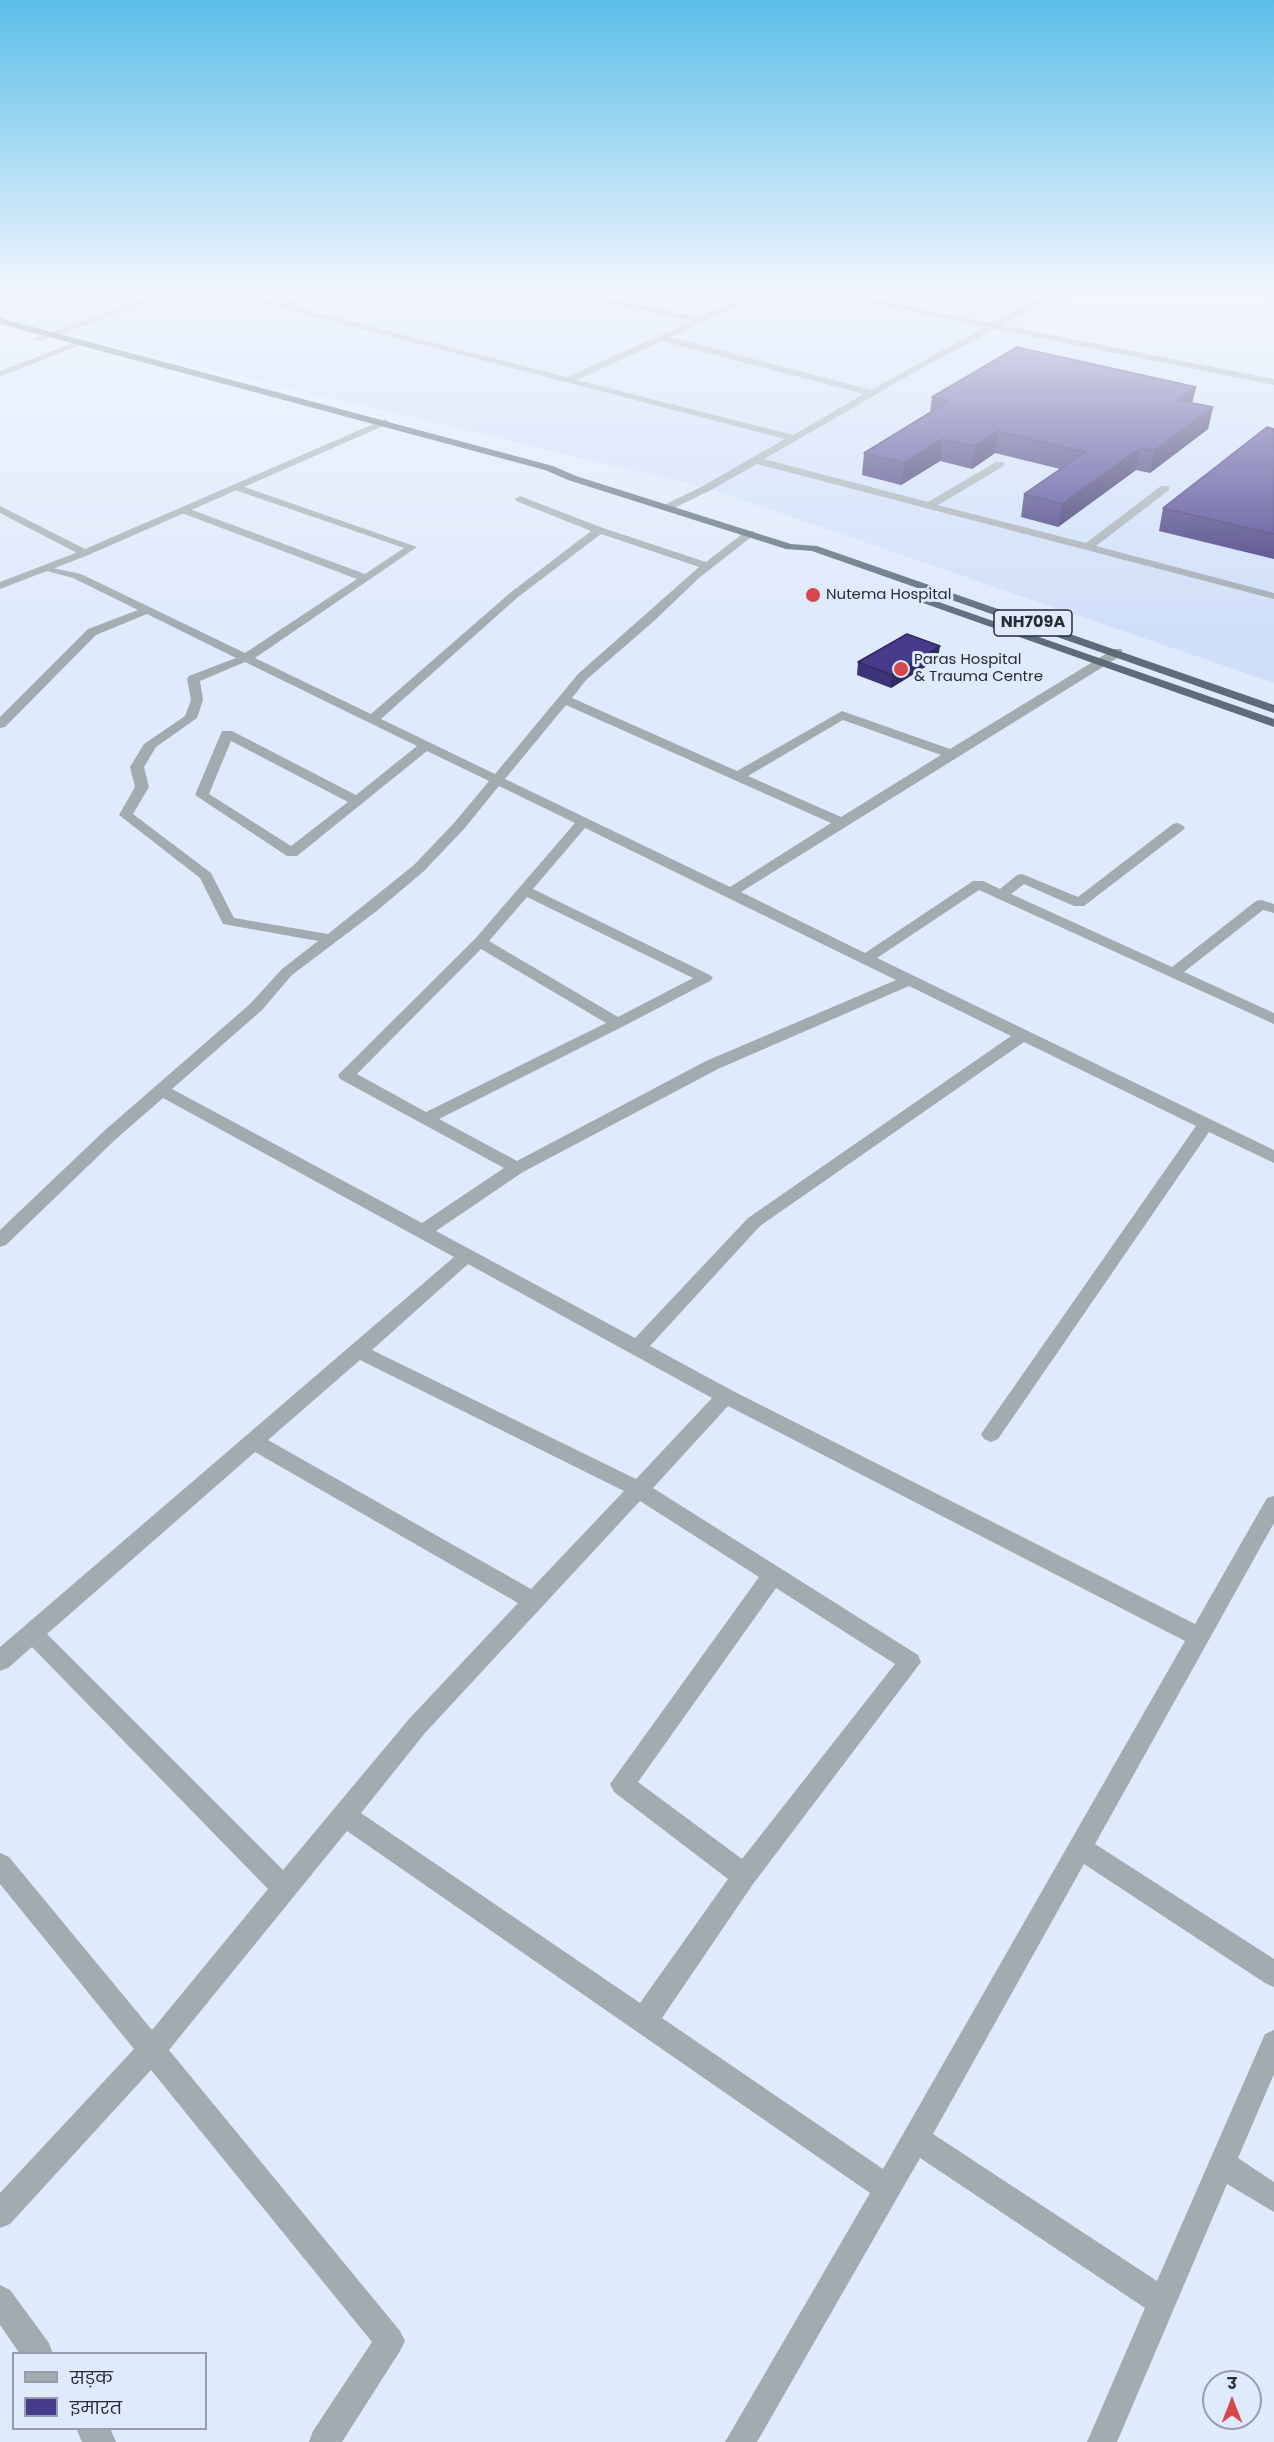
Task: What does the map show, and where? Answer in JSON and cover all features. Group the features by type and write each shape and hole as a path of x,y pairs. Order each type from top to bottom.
{"highway":[{"name":"NH709A","path":"270,402 540,476 572,478"},
{"name":"NH709A","path":"310,402 549,468 572,478 790,547 813,548 1274,708"},
{"name":"NH709A","path":"790,547 797,556 1103,661 1274,723"}],"street":[{"path":"654,402 794,438"},
{"path":"668,507 856,402"},
{"path":"0,586 85,553 386,422"},
{"path":"755,460 1274,596"},
{"path":"929,506 1000,464"},
{"path":"236,487 412,547 246,658 193,679 197,700 191,718 151,744 137,767 142,787 126,815 206,876 228,921 330,939"},
{"path":"1088,547 1165,488"},
{"path":"520,500 599,530 707,566"},
{"path":"0,508 85,553"},
{"path":"183,510 366,578"},
{"path":"373,719 514,595 599,530"},
{"path":"0,1242 160,1090 256,1007 286,972 419,868 459,826 582,677 707,566 750,533"},
{"path":"47,568 77,576 1274,1157"},
{"path":"3,717 92,632 147,610"},
{"path":"730,893 1118,652"},
{"path":"564,699 842,823"},
{"path":"738,776 842,715 951,754"},
{"path":"357,801 227,734 202,795 292,853 357,801 427,745"},
{"path":"517,1168 346,1074 480,942 584,821"},
{"path":"1001,895 1022,878 1078,903 1178,827"},
{"path":"866,959 978,885 1274,1019"},
{"path":"426,1119 705,978 524,890"},
{"path":"1174,973 1261,904 1274,909"},
{"path":"480,942 618,1023"},
{"path":"422,1232 517,1168 712,1065 909,980"},
{"path":"637,1348 754,1222 1023,1035"},
{"path":"160,1090 726,1396 1199,1637"},
{"path":"991,1434 1206,1125"},
{"path":"0,1661 466,1256"},
{"path":"358,1352 638,1489 910,1662 744,1876 644,2021"},
{"path":"0,2214 151,2051 417,1726 726,1396"},
{"path":"254,1442 533,1601"},
{"path":"740,2442 888,2189 1274,1504"},
{"path":"744,1876 622,1784 773,1575"},
{"path":"32,1633 284,1888"},
{"path":"344,1815 888,2189"},
{"path":"1080,1848 1274,1974"},
{"path":"0,1865 390,2341 324,2442"},
{"path":"1102,2442 1274,2043"},
{"path":"916,2139 1162,2302"},
{"path":"1222,2164 1274,2198"},
{"path":"0,2300 37,2352"}],"shaded area":[{"path":"347,402 1274,402 1274,683 707,488"}],"building":[{"path":"947,402 1187,402 1213,407 1154,451 1140,448 1062,504 1024,494 1085,452 998,431 974,446 942,439 904,463 864,453"},
{"path":"1267,427 1274,429 1274,534 1163,508"},
{"path":"907,634 940,646 892,675 858,662"}],"place":[{"name":"Nutema Hospital","path":"813,595"},
{"name":"Paras Hospital & Trauma Centre","path":"901,669"}]}
